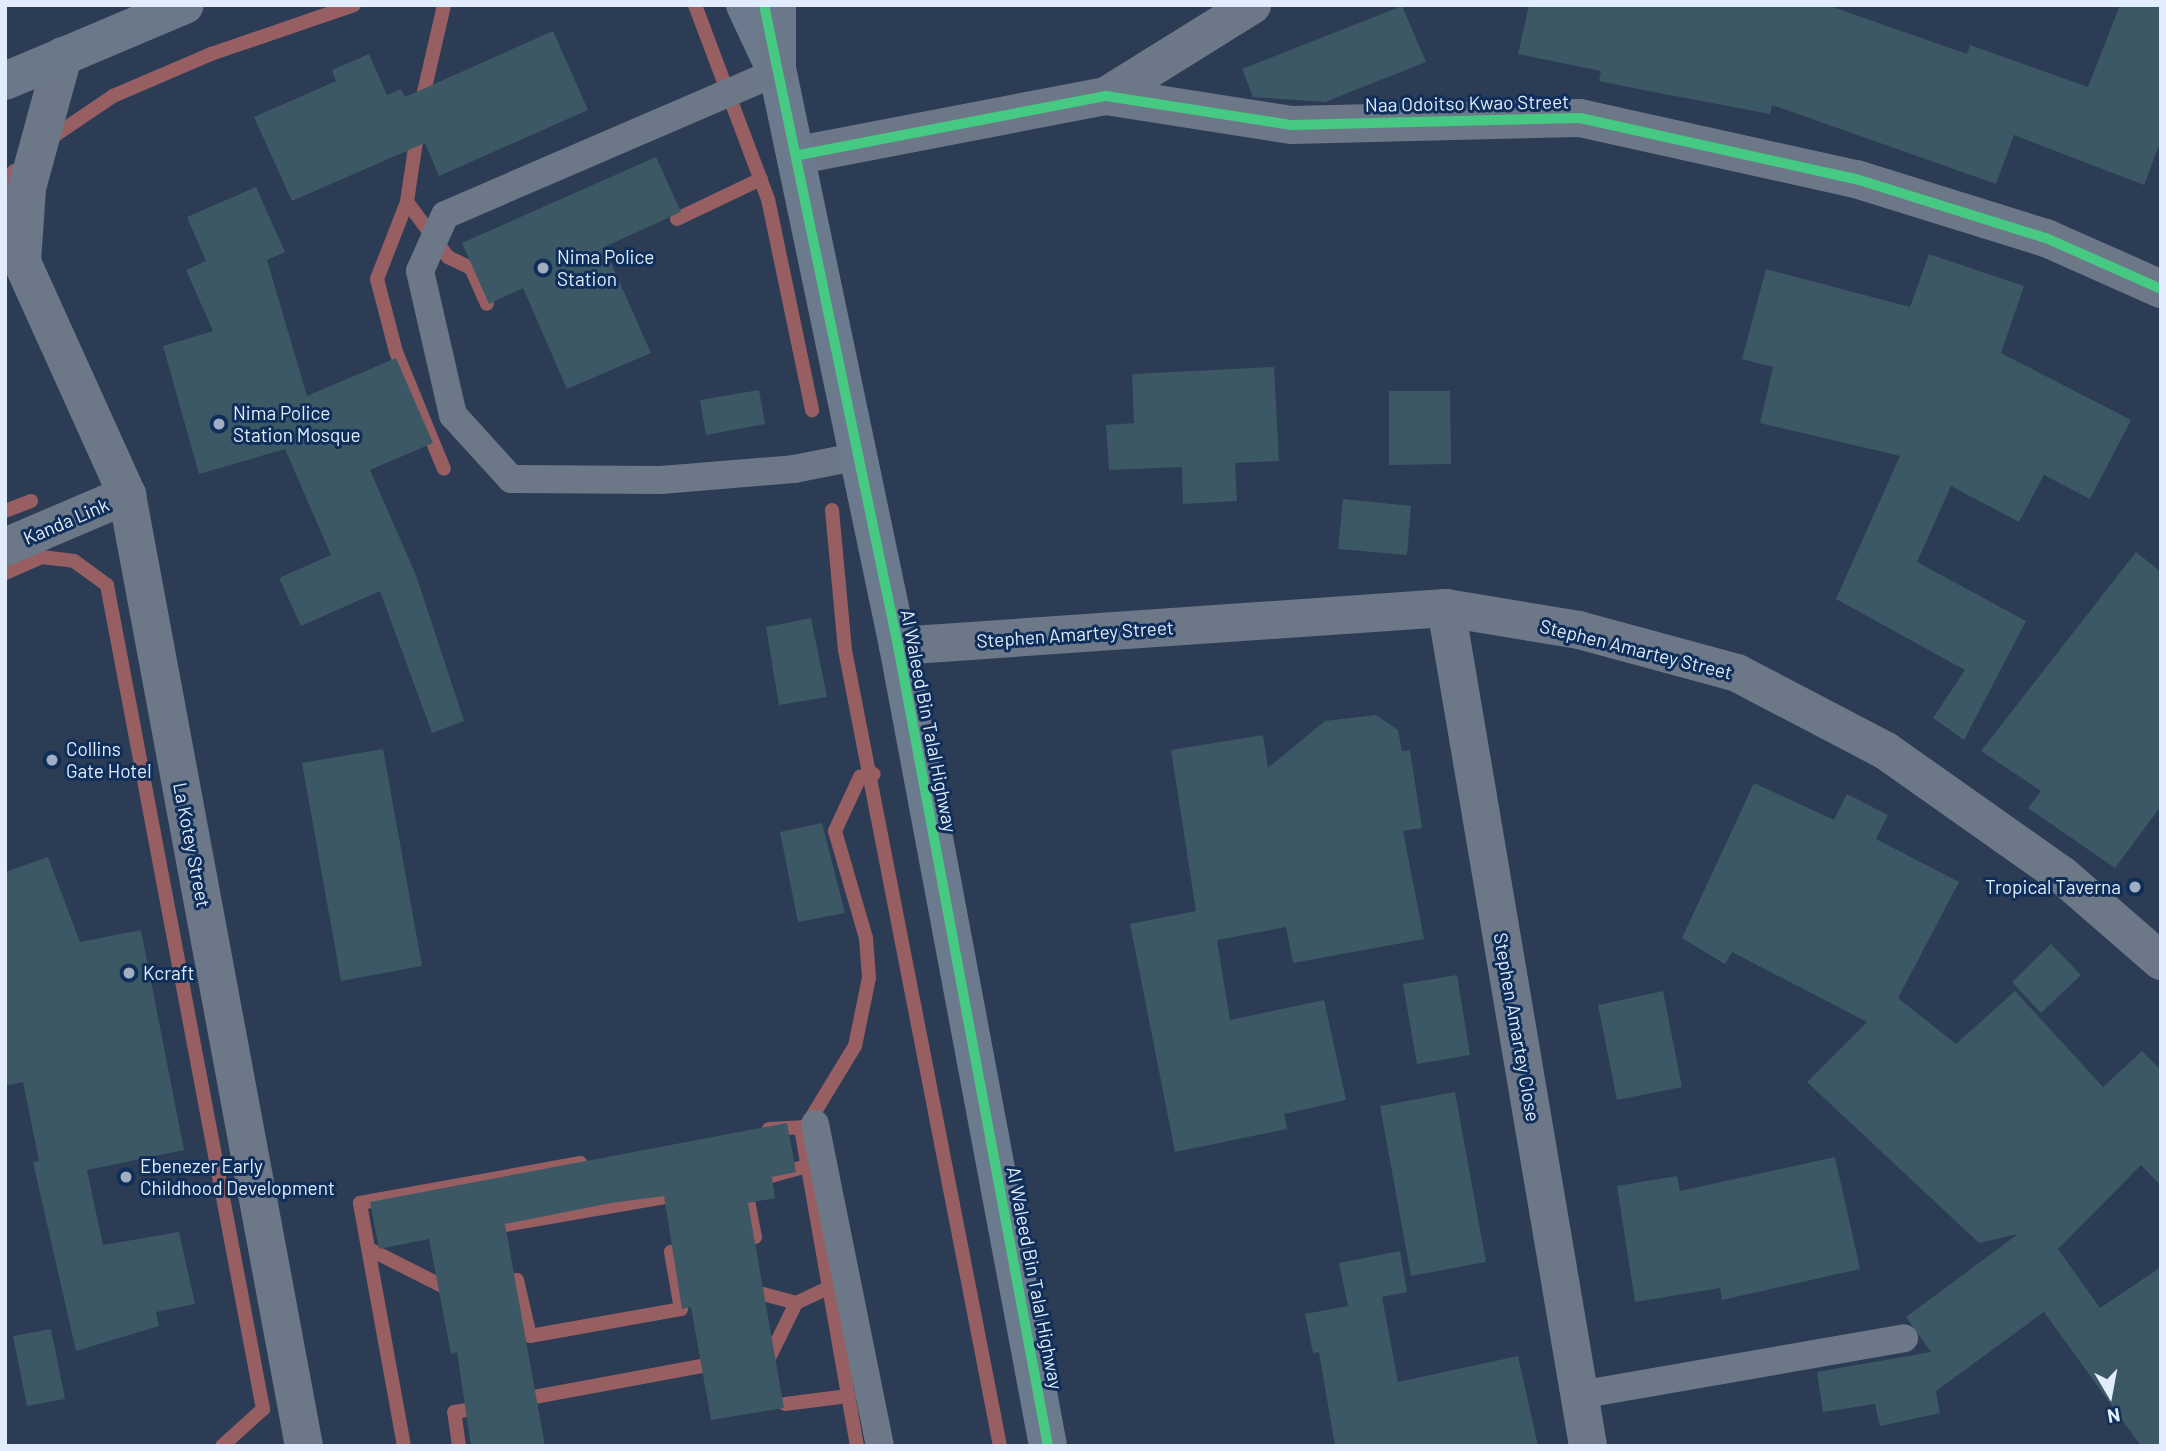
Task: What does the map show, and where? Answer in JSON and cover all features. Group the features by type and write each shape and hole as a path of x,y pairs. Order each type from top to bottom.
{"main road":[{"path":"5,81 185,5"},
{"path":"777,5 777,72"}],"street":[{"name":"Al Waleed Bin Talal Highway","path":"745,5 777,72"},
{"name":"Al Waleed Bin Talal Highway","path":"764,5 777,72 799,155 898,646 1048,1446"},
{"path":"1106,96 1252,5"},
{"name":"La Kotey Street","path":"62,56 27,188 14,255 127,495 304,1446"},
{"name":"Naa Odoitso Kwao Street","path":"799,155 1106,96 1292,125 1580,118 1856,179 2046,239 2161,289"},
{"name":"Kanda Link","path":"5,547 127,495"},
{"name":"Stephen Amartey Street","path":"898,646 1446,608 1579,630 1737,673 1886,751 2062,875 2161,961"},
{"name":"Stephen Amartey Close","path":"1446,608 1588,1446"}],"lane":[{"path":"777,72 445,215 420,271 453,415 511,479 661,480 794,469 860,456"},
{"path":"815,1124 880,1446"},
{"path":"1579,1395 1904,1338"}],"building":[{"path":"1529,5 1827,5 1967,54 1970,45 2088,87 2120,5 2161,5 2161,140 2144,185 2014,135 1996,184 1772,105 1770,114 1638,89 1599,81 1601,71 1518,54"},
{"path":"1402,6 1426,62 1325,102 1253,97 1242,69"},
{"path":"553,31 588,110 439,176 425,143 292,201 254,117 336,81 332,70 369,54 387,95 401,89 405,97"},
{"name":"Nima Police Station","path":"656,157 681,212 604,247 651,353 567,389 523,288 489,304 462,243"},
{"path":"256,187 285,252 267,260 307,396 396,358 433,443 370,470 416,575 464,721 432,733 380,591 301,626 279,578 331,555 285,449 199,474 163,346 213,331 186,270 206,261 187,217"},
{"path":"1929,254 2024,286 2001,353 2131,420 2090,499 2044,475 2019,522 1951,486 1917,562 2026,621 1964,740 1933,718 1965,670 1836,599 1900,456 1760,423 1773,367 1742,359 1766,269 1910,307"},
{"path":"1274,367 1279,461 1235,463 1237,501 1183,504 1182,467 1109,470 1106,425 1134,423 1132,374"},
{"path":"759,390 765,424 706,435 700,400"},
{"path":"1389,391 1450,391 1451,464 1389,465"},
{"path":"1343,499 1411,506 1407,555 1338,549"},
{"path":"2136,552 2161,572 2161,806 2115,868 2028,808 2041,791 1981,751"},
{"path":"811,618 827,697 779,705 766,627"},
{"path":"1376,715 1398,730 1402,751 1410,750 1422,828 1403,831 1424,939 1293,963 1286,927 1217,940 1230,1020 1324,1000 1346,1100 1284,1114 1287,1129 1175,1152 1130,924 1196,911 1171,750 1263,735 1268,768 1325,721"},
{"path":"383,749 422,966 341,981 302,763"},
{"path":"1754,783 1834,820 1847,794 1888,815 1876,839 1959,882 1898,998 1956,1044 2015,991 2103,1087 2142,1051 2161,1070 2161,1186 2141,1165 2058,1249 2100,1308 2161,1267 2161,1446 2141,1446 2044,1312 1936,1391 1940,1413 1880,1426 1875,1404 1823,1412 1817,1372 1931,1352 1906,1317 2018,1234 1979,1243 1807,1082 1867,1022 1732,952 1725,964 1682,938"},
{"path":"822,823 845,913 798,922 780,832"},
{"path":"48,857 80,942 141,930 184,1150 87,1170 103,1245 179,1232 195,1304 156,1312 159,1326 76,1351 33,1162 39,1161 23,1082 5,1086 5,872"},
{"path":"2051,944 2081,975 2041,1013 2012,982"},
{"path":"1457,975 1470,1055 1417,1064 1403,984"},
{"path":"1663,991 1682,1087 1617,1100 1598,1005"},
{"path":"1455,1092 1486,1262 1411,1276 1380,1106"},
{"path":"787,1123 796,1172 772,1177 775,1198 748,1203 784,1408 711,1420 691,1307 682,1309 664,1196 611,1203 505,1224 545,1446 471,1446 457,1352 451,1354 429,1239 379,1249 370,1202"},
{"path":"1835,1157 1860,1269 1722,1300 1720,1288 1635,1302 1617,1186 1677,1176 1680,1191"},
{"path":"1400,1251 1407,1292 1382,1297 1398,1382 1518,1356 1538,1446 1335,1446 1319,1352 1313,1353 1305,1314 1348,1306 1339,1263"},
{"path":"51,1329 65,1399 27,1406 13,1336"}],"waterway":[{"path":"51,138 113,96 211,54 354,5"},
{"path":"421,105 444,5"},
{"path":"695,5 768,199 812,410"},
{"path":"418,128 407,202 377,279 396,352 444,469"},
{"path":"8,209 6,181 14,171"},
{"path":"677,219 761,179"},
{"path":"407,202 448,257 471,268 487,304"},
{"path":"5,511 31,501"},
{"path":"832,510 845,650 1000,1446"},
{"path":"5,573 42,557 74,561 107,585 263,1409 222,1446"},
{"path":"857,1446 802,1133 855,1046 869,978 866,938 835,831 860,777 874,774"},
{"path":"769,1129 806,1127"},
{"path":"404,1446 360,1203 580,1163"},
{"path":"753,1181 807,1166"},
{"path":"737,1240 755,1237 745,1185"},
{"path":"488,1228 682,1194"},
{"path":"369,1249 454,1292"},
{"path":"498,1284 517,1280 530,1336 681,1309 671,1252 689,1249"},
{"path":"759,1356 771,1354 796,1303 828,1288"},
{"path":"763,1294 796,1303"},
{"path":"518,1400 718,1363"},
{"path":"785,1404 848,1396"},
{"path":"459,1446 454,1412 484,1407"}],"cycle path":[{"path":"764,5 898,646 1048,1446"},
{"path":"799,155 1106,96 1292,125 1580,118 1856,179 2046,238 2161,289"}],"place":[{"name":"Nima Police Station","path":"543,268"},
{"name":"Nima Police Station Mosque","path":"219,424"},
{"name":"Collins Gate Hotel","path":"52,760"},
{"name":"Tropical Taverna","path":"2135,887"},
{"name":"Kcraft","path":"129,973"},
{"name":"Ebenezer Early Childhood Development","path":"126,1177"}]}
